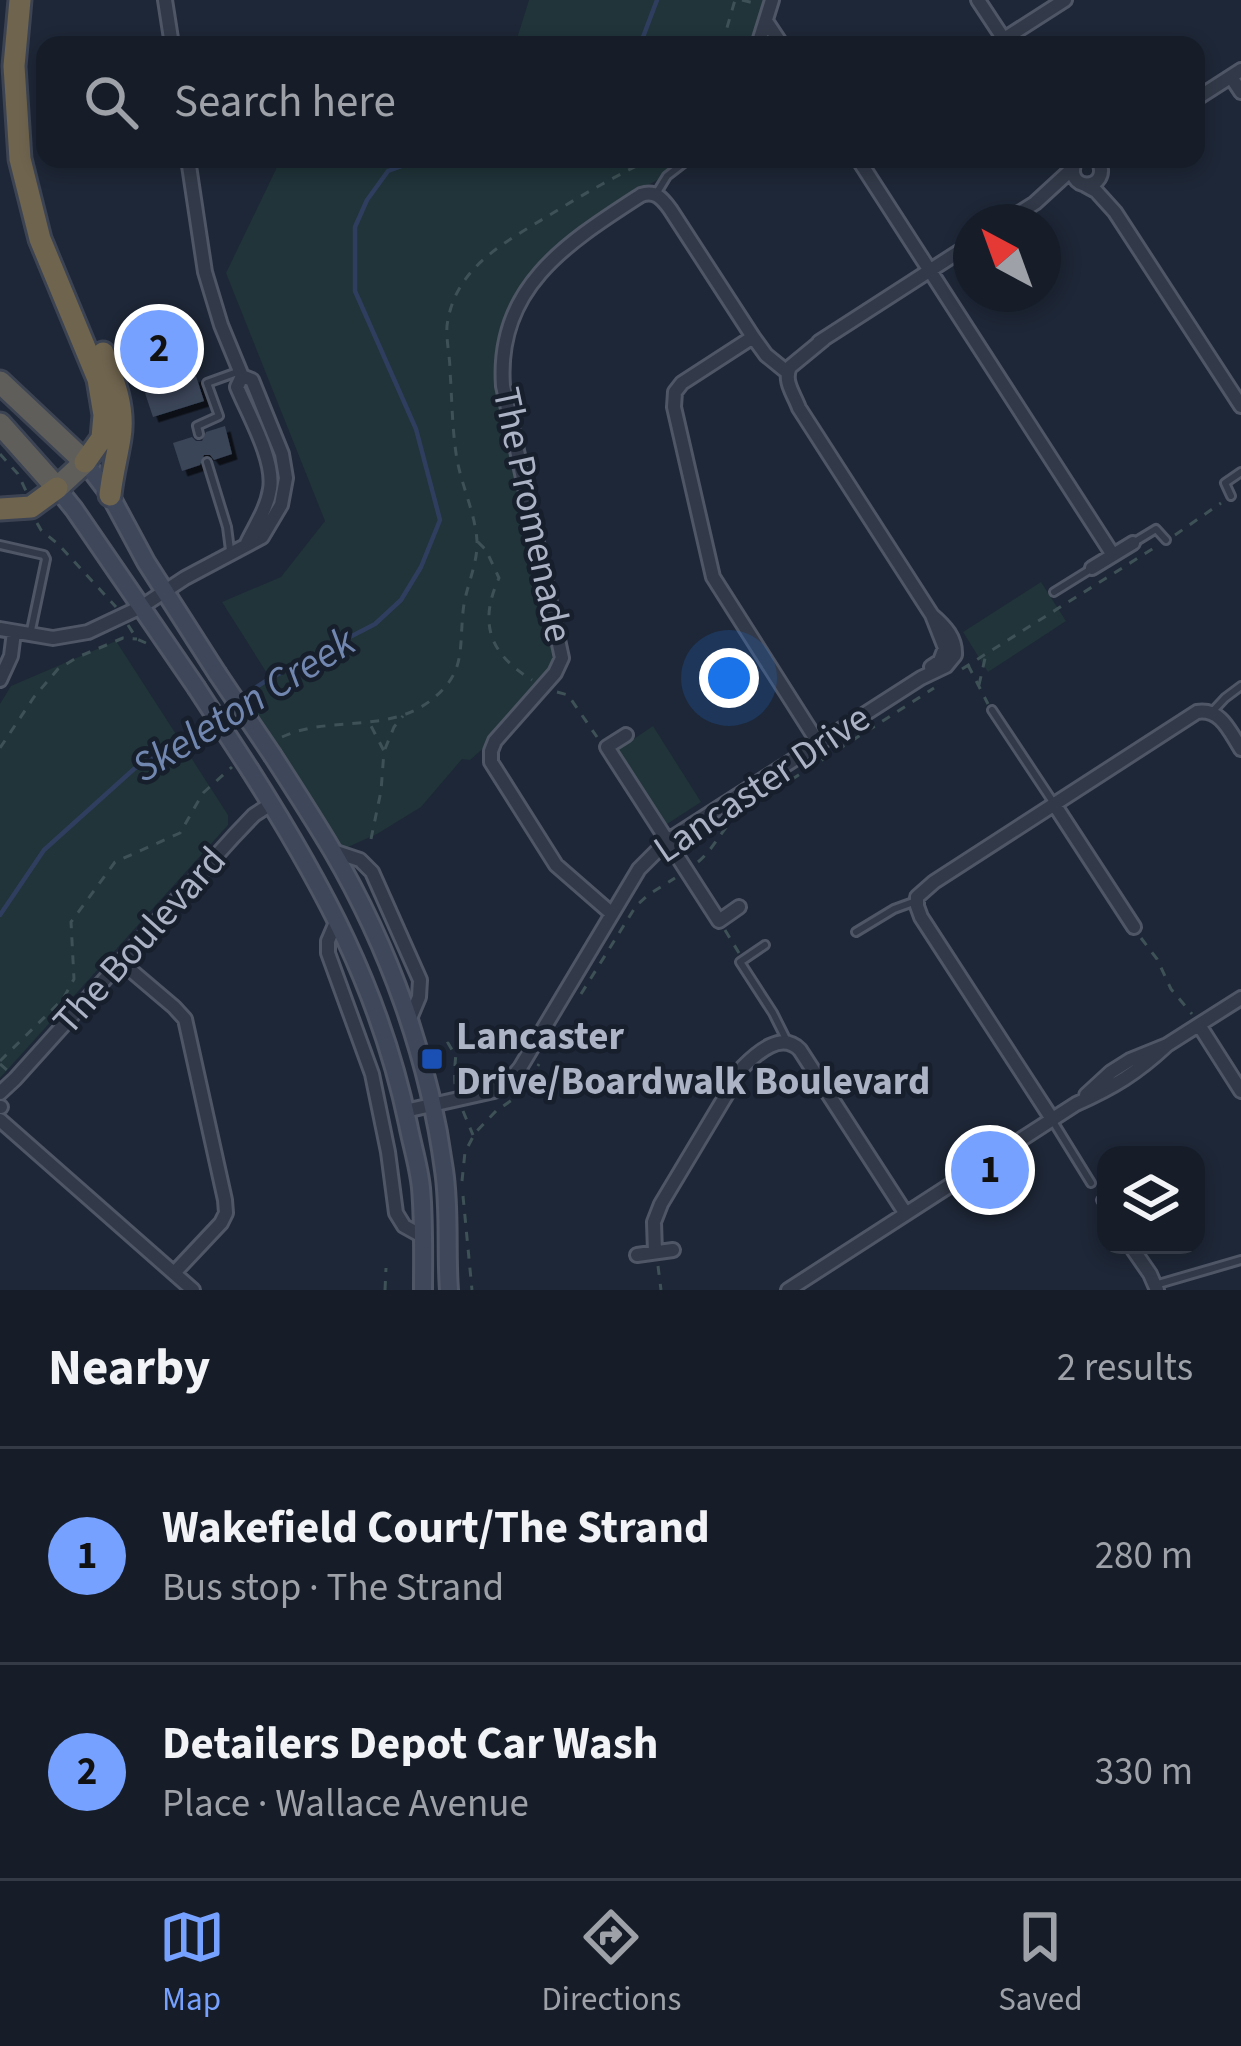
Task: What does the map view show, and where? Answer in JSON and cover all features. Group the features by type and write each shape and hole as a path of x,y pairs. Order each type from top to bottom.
{"highway":[{"path":"0,509 31,507 57,488 102,438 104,415 98,379 40,239 20,159 14,66 20,0"},
{"path":"63,292 104,354 119,398 122,423 110,495"},
{"path":"0,382 85,462"},
{"path":"0,424 57,488"}],"main road":[{"path":"85,462 333,851 378,940 409,1021 432,1104 448,1204 449,1290"},
{"path":"57,488 196,687 338,919 378,1017 405,1111 421,1187 423,1290"}],"street":[{"path":"165,0 171,36"},
{"path":"978,0 1001,36"},
{"path":"1014,36 1065,0"},
{"path":"1205,93 1236,74 1241,92"},
{"path":"0,680 10,656 7,631 53,638 75,636 141,607 262,537 276,517 286,478 282,454 252,380 241,374 221,325 205,272 189,168"},
{"path":"864,168 1113,555"},
{"path":"1034,203 1068,168"},
{"path":"1073,168 1076,180 1096,191 1115,212 1241,406"},
{"path":"1034,203 1098,180 1102,168"},
{"path":"1105,168 1115,212"},
{"path":"656,194 753,338 783,369 953,256"},
{"name":"The Promenade","path":"611,914 556,865 492,767 492,746 549,689 560,667 562,649 502,370 508,331 520,300 547,264 640,195 656,194"},
{"path":"753,338 682,383 675,392 674,407 713,578 819,744"},
{"name":"Lancaster Drive","path":"405,1111 494,1090 509,1081 647,859 940,661 945,648 932,615 799,408 783,369"},
{"path":"1092,568 1133,543"},
{"path":"1052,1119 921,917 916,902 919,894 1197,712 1212,712 1222,720 1241,749"},
{"path":"626,735 607,747 719,921 739,907"},
{"path":"1054,803 1134,926"},
{"name":"The Boulevard","path":"0,1093 249,819 271,804"},
{"path":"338,919 328,940 328,953 372,1074 396,1213 404,1226 422,1236"},
{"path":"121,962 184,1019 225,1200 221,1223 174,1273"},
{"path":"788,1290 1076,1104 1111,1072 1167,1045 1241,998"},
{"path":"1198,1025 1241,1091"},
{"path":"674,1250 646,1254 657,1210 743,1067 772,1045 787,1041 800,1050 906,1214"},
{"name":"The Boulevard","path":"1,1107 12,1083"},
{"path":"1,1107 15,1132"},
{"path":"0,1120 193,1290"},
{"path":"1135,1254 1156,1288"}],"lane":[{"name":"The Promenade","path":"656,194 677,168"},
{"path":"199,434 197,426 219,416 207,383 241,374"},
{"path":"207,462 231,554"},
{"path":"1231,496 1225,483 1241,472"},
{"path":"1133,543 1156,529 1166,540"},
{"path":"0,545 46,559 30,634"},
{"path":"1054,592 1092,568"},
{"path":"1212,712 1241,686"},
{"path":"992,710 1054,803"},
{"path":"856,932 894,908 916,902"},
{"path":"764,945 740,962 787,1041"},
{"path":"1052,1119 1091,1183"},
{"path":"1156,1288 1241,1260"}],"path":[{"path":"725,36 739,0 769,10"},
{"path":"371,839 384,751 394,727 440,692 457,670 462,653 464,603 477,541 460,479 453,420 447,328 456,300 472,270 497,245 632,168"},
{"path":"0,454 18,474 41,530 111,599"},
{"path":"956,673 1231,496"},
{"path":"477,541 499,578 488,629 495,647 512,668 568,695 607,747"},
{"path":"0,748 58,669 123,638 137,640"},
{"path":"979,686 986,654"},
{"path":"968,665 992,710"},
{"path":"573,1007 636,906 709,853 734,817 944,681"},
{"path":"280,738 300,729 404,716"},
{"path":"369,723 384,751"},
{"path":"0,1061 63,999 74,979 71,922 115,862 180,833 203,793 246,765"},
{"path":"719,921 743,960"},
{"path":"1134,926 1198,1025"},
{"path":"456,1015 454,1076 473,1135"},
{"path":"458,1044 463,1037"},
{"path":"421,1062 448,1043 455,1057"},
{"path":"472,1290 461,1184 465,1152 473,1135 522,1093 544,1054"},
{"path":"646,1254 656,1261 661,1290"},
{"path":"386,1268 386,1290"},
{"path":"386,1290 390,1282"}],"green space":[{"path":"529,0 765,0 754,36 518,36"},
{"path":"277,168 671,168 560,245 529,276 511,307 500,341 500,402 556,649 555,663 487,745 470,760 462,759 421,807 339,851 243,697 270,678 222,602 281,577 325,521 226,273"},
{"path":"1041,582 1066,621 988,672 963,632"},
{"path":"116,641 228,815 228,825 0,1078 0,704 11,686"},
{"path":"653,726 701,802 664,826 616,751"}],"building":[{"path":"181,334 186,348 136,366 131,351"},
{"path":"196,376 204,401 153,417 145,393"},
{"path":"225,426 232,454 214,460 204,455 200,465 182,471 173,443 192,437 202,441 206,432"}],"waterway":[{"name":"Skeleton Creek","path":"643,36 657,0"},
{"name":"Skeleton Creek","path":"242,697 375,624 401,600 440,520 416,429 355,291 355,227 367,200 388,171 396,168"},
{"name":"Skeleton Creek","path":"0,915 44,850 134,769 233,703"}],"place":[{"name":"Detailers Depot Car Wash","path":"159,349"},
{"name":"Lancaster Drive/Boardwalk Boulevard","path":"432,1059"},
{"name":"Wakefield Court/The Strand","path":"990,1170"}]}
